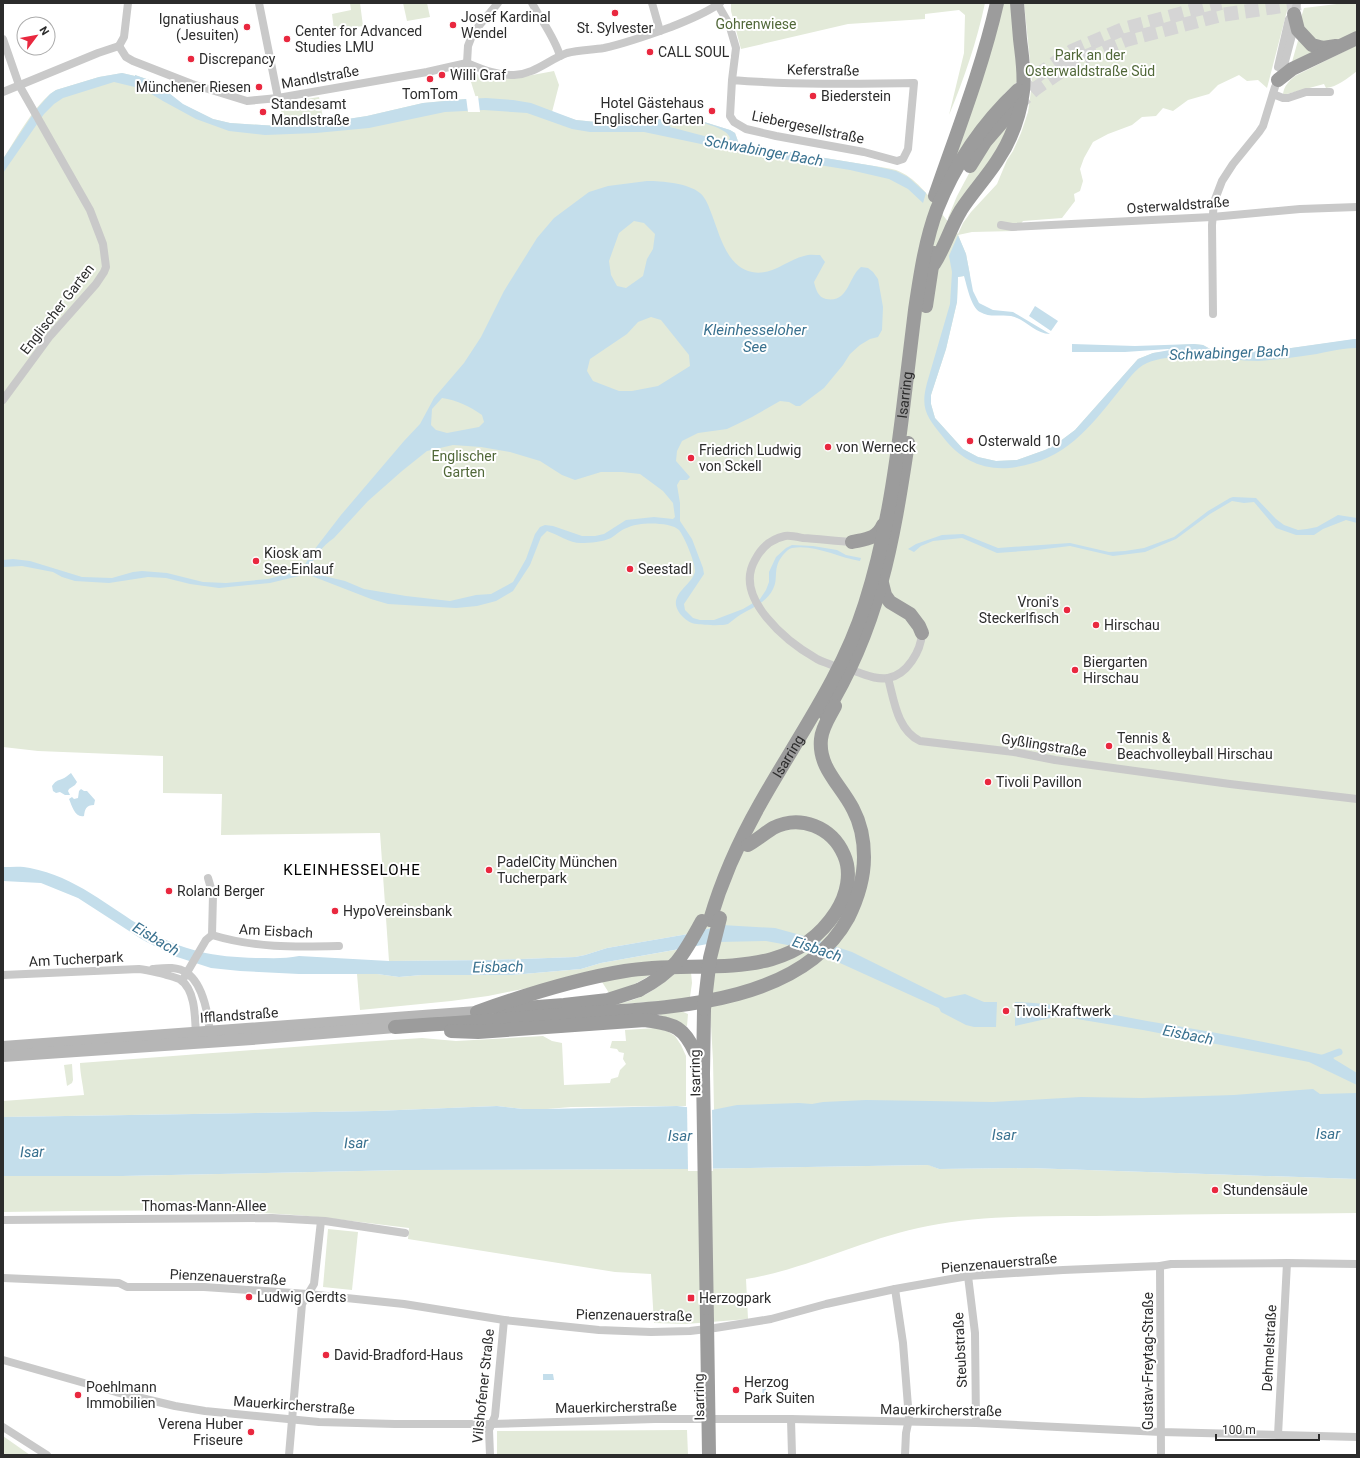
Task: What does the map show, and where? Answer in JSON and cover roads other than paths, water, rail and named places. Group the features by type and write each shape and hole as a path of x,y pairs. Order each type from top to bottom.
{"highway":[{"path":"997,3 972,94 932,206 921,258 926,271 942,252 947,236 962,208 997,162 1016,124 1024,89 1024,70 1017,3"},
{"path":"1296,8 1298,30 1312,45 1323,48 1340,45"},
{"path":"1275,87 1292,70 1340,45 1357,38"},
{"name":"Isarring","path":"700,1455 702,1321 698,1058 701,956 711,916 730,864 757,810 812,719 836,675 851,643 883,558 898,510 910,428 929,237 937,210 965,154 994,114 1018,90"},
{"name":"Isarring","path":"711,916 730,885 748,845 768,808 840,690 868,627 882,584 887,515 926,271 945,213 956,190 973,159 985,142 1016,106"},
{"path":"852,542 869,539 877,535 887,515"},
{"path":"852,542 864,545 883,558"},
{"path":"882,584 885,595 890,602 910,614 919,626 922,633"},
{"path":"868,627 881,613 897,607"},
{"path":"477,1012 599,975 646,967 738,966 762,962 793,952 837,924 856,903 862,885 864,860 864,844 861,827 853,809 832,779 821,753 821,738 824,726 838,702 840,690"},
{"path":"395,1027 670,1007 722,998 747,992 772,983 811,960 828,946 837,924 848,882 848,869 844,855 838,844 817,826 803,822 789,823 774,828 748,845"},
{"path":"477,1012 608,1000 639,990 661,977 680,959 711,916"},
{"path":"395,1027 422,1030 478,1032 645,1020 672,1024 682,1031 689,1040 698,1058"},
{"name":"Isarring","path":"702,1321 709,1455"}],"main road":[{"name":"Ifflandstraße","path":"210,1037 477,1012"},
{"name":"Ifflandstraße","path":"4,1053 210,1037 395,1027"}],"street":[{"path":"3,92 98,53 119,46 124,37 128,3"},
{"path":"260,3 278,98"},
{"path":"498,3 473,33 468,46 467,63 490,73 515,75 535,70 560,56 576,51 602,48 660,31 698,16 719,4"},
{"path":"532,3 552,38 560,56"},
{"path":"652,3 660,31"},
{"name":"Liebergesellstraße","path":"719,4 729,24 736,48 730,116 734,122 746,129 864,152 897,161 903,159"},
{"path":"1213,314 1212,217 1214,202 1222,181 1241,153 1263,126 1275,87 1283,69 1295,24 1296,8"},
{"path":"3,39 19,85"},
{"name":"Mandlstraße","path":"119,46 126,57 132,61 192,84 247,102 427,72 467,63"},
{"name":"Keferstraße","path":"732,80 753,82 856,84 914,83 908,149 903,159"},
{"name":"Englischer Garten","path":"3,400 50,336 96,284 106,267 103,244 90,210 19,85"},
{"path":"1275,87 1283,98 1288,98 1306,92 1330,92"},
{"name":"Osterwaldstraße","path":"1001,226 1012,227 1212,217 1300,209 1357,207"},
{"path":"834,666 817,659 792,643 777,628 760,609 754,599 749,577 752,564 759,552 770,542 786,536 852,542"},
{"path":"857,672 876,678 888,678 899,673 912,661 919,648 922,633"},
{"name":"Gyßlingstraße","path":"888,678 899,719 907,733 912,738 920,741 1014,752 1055,760 1230,784 1357,799"},
{"path":"196,1038 194,1006 188,989 182,981 206,940 212,936 213,895 208,878"},
{"name":"Am Eisbach","path":"212,936 234,942 265,946 339,946"},
{"name":"Am Tucherpark","path":"149,970 164,968 189,970"},
{"name":"Am Tucherpark","path":"3,975 139,969 149,970 182,981"},
{"path":"189,970 206,1008 210,1037"},
{"name":"Thomas-Mann-Allee","path":"3,1220 272,1218 321,1221 405,1233"},
{"path":"289,1455 302,1304 314,1284 321,1221"},
{"name":"Dehmelstraße","path":"1278,1435 1287,1263"},
{"name":"Pienzenauerstraße","path":"3,1278 119,1283 128,1287 204,1287 308,1294 404,1304 504,1320 598,1330 651,1332 690,1331 733,1326 771,1319 826,1304 895,1289 968,1276 1160,1266 1171,1264 1357,1264"},
{"name":"Gustav-Freytag-Straße","path":"1160,1266 1161,1455"},
{"name":"Steubstraße","path":"968,1276 974,1333 976,1423"},
{"path":"895,1289 903,1343 909,1422 906,1433 905,1455"},
{"name":"Vilshofener Straße","path":"490,1455 489,1430 495,1416 504,1320"},
{"name":"Mauerkircherstraße","path":"4,1362 175,1406 205,1411 292,1420 395,1424 491,1424 647,1419 791,1419 976,1423 1161,1432 1357,1437"},
{"path":"791,1419 792,1455"},
{"path":"3,1427 47,1455"}],"water":[{"name":"Schwabinger Bach","path":"122,73 135,75 155,82 183,104 213,119 230,123 278,126 308,125 367,116 423,103 486,98 531,103 576,120 596,122 652,120 685,116 730,130 735,133 739,144 896,171 908,177 926,193 923,203 908,189 889,179 850,170 739,152 644,132 590,132 572,129 527,113 484,110 445,112 369,128 316,133 265,135 229,131 196,119 143,89 114,82 63,98 54,104 44,114 3,173 3,159 35,111 50,94 56,90 99,77","holes":["684,119 703,123 723,130 730,138 727,142 670,127 671,123 674,121"]},
{"name":"Kleinhesseloher See","path":"653,181 675,183 695,190 706,200 730,257 743,269 752,272 759,273 773,270 806,255 820,255 825,262 814,282 819,295 823,298 834,299 844,293 853,277 861,267 868,268 878,279 883,307 882,330 878,337 870,339 860,345 850,354 824,388 800,406 796,406 789,402 780,401 727,429 698,433 682,441 677,451 676,461 690,477 687,480 680,480 677,485 680,503 680,521 692,539 704,574 684,604 685,610 693,618 700,620 714,620 743,609 760,599 766,590 769,582 769,572 776,557 792,545 813,546 837,550 846,555 861,558 860,561 809,548 791,548 783,555 778,564 775,585 770,594 762,602 725,625 691,623 682,616 677,609 677,597 693,577 695,568 684,538 679,530 675,527 662,524 634,525 624,529 611,538 588,543 572,542 547,531 541,537 530,565 513,591 496,601 477,606 456,608 388,604 304,573 299,576 270,583 219,588 190,584 166,578 148,577 109,583 75,581 62,577 53,572 22,566 3,567 3,560 13,559 30,561 82,577 112,578 142,571 167,573 203,582 226,583 268,579 300,569 304,566 314,550 341,515 420,424 434,398 464,363 481,337 504,291 537,238 554,218 589,192 608,186","holes":["634,221 644,223 655,234 653,249 647,259 643,276 626,288 617,286 611,275 609,261 619,233","651,317 661,320 689,355 690,366 658,386 632,391 619,391 593,381 587,371 590,359 627,334 638,322","442,398 453,400 468,406 482,415 484,422 479,427 447,433 436,430 431,425 432,409","453,445 481,447 510,452 540,461 562,475 575,480 601,472 640,474 663,491 673,503 675,517 673,519 654,517 626,520 604,534 595,536 582,536 553,526 545,525 540,527 535,534 526,559 513,582 491,594 476,595 450,601 364,589 345,581 307,572 322,549 368,501 427,451"]},
{"name":"Schwabinger Bach","path":"958,235 966,254 973,291 979,303 993,310 1013,312 1050,334 1040,332 1021,320 1011,316 988,315 980,312 974,306 964,276 958,277 957,302 946,349 931,395 931,404 935,418 963,449 978,457 996,461 1017,460 1055,445 1075,430 1138,359 1153,353 1170,350 1072,352 1072,344 1135,346 1194,344 1203,345 1212,350 1256,351 1277,350 1357,339 1357,348 1275,360 1258,361 1188,356 1156,360 1143,365 1135,372 1096,419 1059,452 1028,465 999,468 980,465 964,457 950,445 929,418 926,412 924,400 927,383 950,304 952,272 949,256"},
{"path":"1035,306 1058,321 1051,331 1029,316"},
{"path":"1233,497 1256,498 1276,519 1284,525 1298,530 1317,527 1338,515 1357,518 1357,523 1346,520 1323,529 1314,535 1296,535 1276,528 1254,502 1244,503 1232,501 1210,514 1176,539 1145,552 1113,556 1070,546 997,553 962,538 933,541 921,546 914,552 908,549 916,544 942,535 963,534 998,548 1070,543 1109,552 1144,548 1174,537 1208,511"},
{"path":"71,773 77,782 69,789 68,791 70,795 65,795 60,792 56,793 53,791 52,786 55,782"},
{"path":"81,789 87,791 95,800 94,805 86,808 84,816 76,813 69,799 72,797 74,799 78,798 79,791"},
{"name":"Eisbach","path":"3,867 27,867 47,872 91,893 159,937 185,948 226,956 288,958 299,956 389,961 575,957 607,948 688,934 722,925 775,928 852,952 945,998 965,994 984,1002 997,1002 996,1027 974,1027 966,1025 941,1012 939,1008 829,958 793,946 766,941 719,942 601,963 581,969 512,975 422,975 399,977 377,974 299,974 211,968 174,956 143,940 78,898 41,883 3,881"},
{"name":"Eisbach","path":"1015,1002 1048,1004 1081,1009 1235,1036 1323,1055 1331,1053 1334,1059 1357,1073 1357,1085 1309,1062 1143,1030 1059,1016 1015,1026"},
{"name":"Isar","path":"1313,1089 1320,1094 1357,1093 1357,1179 1029,1168 939,1169 928,1165 686,1169 405,1170 122,1176 3,1176 3,1117 375,1111 497,1106 523,1109 547,1109 677,1106 712,1110 737,1105 812,1104 866,1100 993,1102 1081,1097 1142,1098 1234,1095"},
{"path":"543,1374 553,1374 554,1380 543,1380"},
{"path":"763,1381 766,1381 766,1398 762,1398"}],"waterway":[{"path":"1323,1058 1339,1052"}],"tunnel":[{"path":"1020,89 1072,51 1123,29 1221,3"},
{"path":"1016,106 1035,89 1077,60 1126,40 1221,15 1303,3"}],"place":[{"name":"St. Sylvester","path":"615,13"},
{"name":"Josef Kardinal Wendel","path":"453,25"},
{"name":"Ignatiushaus (Jesuiten)","path":"247,27"},
{"name":"Center for Advanced Studies LMU","path":"287,39"},
{"name":"CALL SOUL","path":"650,52"},
{"name":"Discrepancy","path":"191,59"},
{"name":"Willi Graf","path":"442,75"},
{"name":"TomTom","path":"430,79"},
{"name":"Münchener Riesen","path":"259,87"},
{"name":"Biederstein","path":"813,96"},
{"name":"Hotel Gästehaus Englischer Garten","path":"712,111"},
{"name":"Standesamt Mandlstraße","path":"263,112"},
{"name":"Osterwald 10","path":"970,441"},
{"name":"von Werneck","path":"828,447"},
{"name":"Friedrich Ludwig von Sckell","path":"691,458"},
{"name":"Kiosk am See-Einlauf","path":"256,561"},
{"name":"Seestadl","path":"630,569"},
{"name":"Vroni's Steckerlfisch","path":"1067,610"},
{"name":"Hirschau","path":"1096,625"},
{"name":"Biergarten Hirschau","path":"1075,670"},
{"name":"Tennis & Beachvolleyball Hirschau","path":"1109,746"},
{"name":"Tivoli Pavillon","path":"988,782"},
{"name":"PadelCity München Tucherpark","path":"489,870"},
{"name":"Roland Berger","path":"169,891"},
{"name":"HypoVereinsbank","path":"335,911"},
{"name":"Tivoli-Kraftwerk","path":"1006,1011"},
{"name":"Stundensäule","path":"1215,1190"},
{"name":"Ludwig Gerdts","path":"249,1297"},
{"name":"Herzogpark","path":"691,1298"},
{"name":"David-Bradford-Haus","path":"326,1355"},
{"name":"Herzog Park Suiten","path":"736,1390"},
{"name":"Poehlmann Immobilien","path":"78,1395"},
{"name":"Verena Huber Friseure","path":"251,1432"}],"district":[{"name":"KLEINHESSELOHE","path":"352,870"}],"park label":[{"name":"Gohrenwiese","path":"756,24"},
{"name":"Park an der Osterwaldstraße Süd","path":"1090,64"}]}
